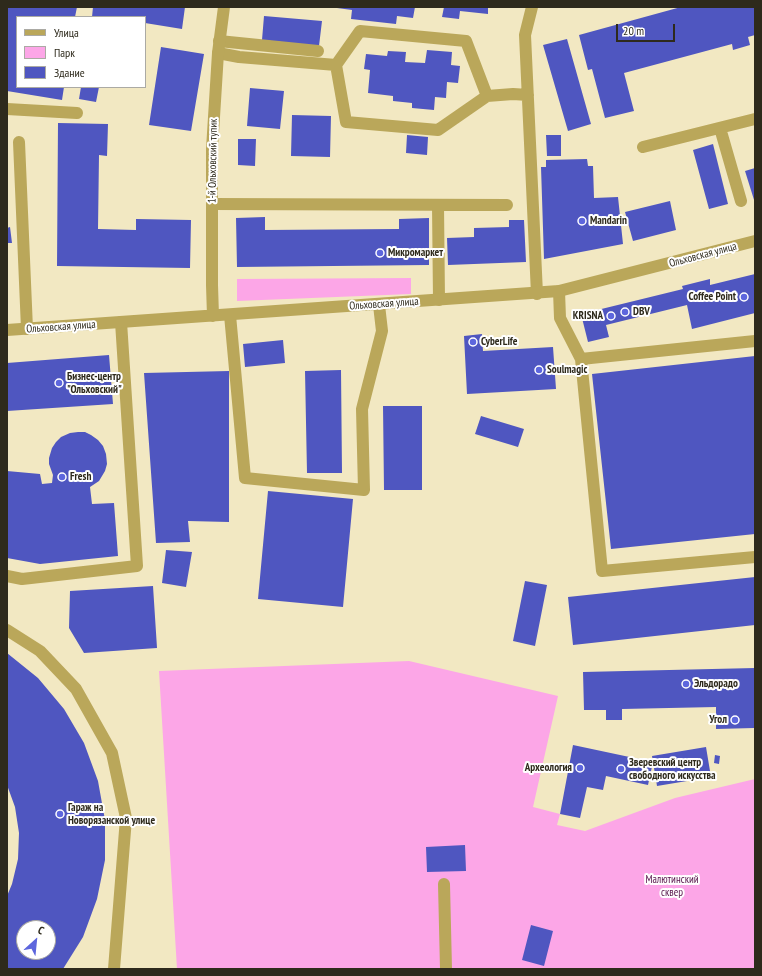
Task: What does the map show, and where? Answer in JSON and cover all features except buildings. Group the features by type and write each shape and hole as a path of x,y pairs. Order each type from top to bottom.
{"street":[{"name":"1-й Ольховский тупик","path":"213,316 212,149 219,41 224,7"},
{"path":"532,7 525,35 537,294"},
{"path":"487,96 466,41 360,31 336,65 346,122 438,130 487,96 513,94 528,95"},
{"path":"219,41 318,52"},
{"path":"218,53 239,57 336,65"},
{"path":"7,109 77,113"},
{"path":"643,147 755,119"},
{"path":"720,128 741,201"},
{"path":"19,142 27,329"},
{"path":"212,204 507,205"},
{"path":"438,205 439,300"},
{"name":"Ольховская улица","path":"7,330 537,294 559,291 755,241"},
{"path":"559,291 560,318 581,359 602,571 755,557"},
{"path":"230,315 245,478 364,490 362,409 382,331 379,304"},
{"path":"7,576 22,578 137,566 121,322"},
{"path":"581,359 755,341"},
{"path":"7,630 40,651 76,688 112,753 126,818 114,969"},
{"path":"444,884 446,969"}],"green space":[{"path":"411,278 411,294 237,301 237,279"},
{"name":"Малютинский сквер","path":"409,661 558,696 533,807 560,814 557,825 585,831 675,798 755,779 755,969 177,969 159,671"}],"place":[{"name":"Mandarin","path":"582,221"},
{"name":"Микромаркет","path":"380,253"},
{"name":"Coffee Point","path":"744,297"},
{"name":"DBV","path":"625,312"},
{"name":"KRISNA","path":"611,316"},
{"name":"CyberLife","path":"473,342"},
{"name":"Soulmagic","path":"539,370"},
{"name":"Бизнес-центр \"Ольховский\"","path":"59,383"},
{"name":"Fresh","path":"62,477"},
{"name":"Эльдорадо","path":"686,684"},
{"name":"Угол","path":"735,720"},
{"name":"Археология","path":"580,768"},
{"name":"Зверевский центр свободного искусства","path":"621,769"},
{"name":"Гараж на Новорязанской улице","path":"60,814"}]}
